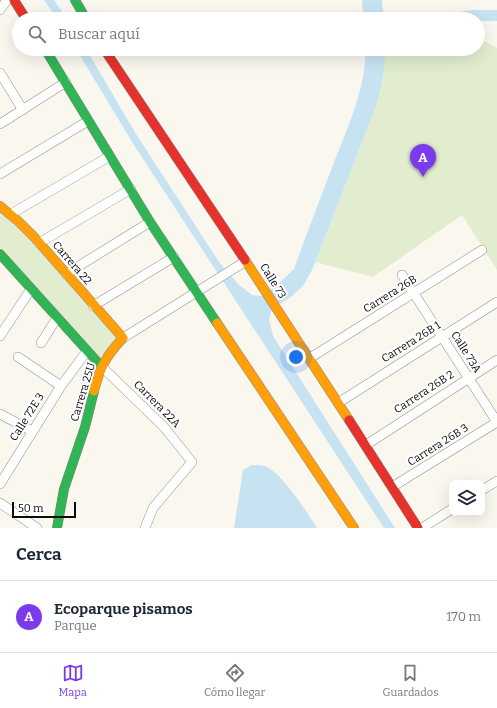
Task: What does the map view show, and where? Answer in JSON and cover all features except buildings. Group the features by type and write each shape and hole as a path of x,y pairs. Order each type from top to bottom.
{"main road":[{"path":"75,0 82,12"},
{"path":"13,1 21,12"},
{"path":"49,56 150,222 174,257 200,290 354,528"},
{"name":"Calle 73","path":"109,56 310,358 418,528"},
{"name":"Carrera 22","path":"0,206 11,214 39,243 93,306 123,338"},
{"path":"1,257 102,367"},
{"name":"Carrera 25U","path":"57,528 58,512 62,492 85,426 102,367 108,355 123,338"}],"street":[{"path":"0,10 13,1"},
{"path":"0,73 23,110"},
{"path":"0,124 66,82"},
{"path":"0,174 88,120"},
{"path":"11,214 110,156"},
{"path":"39,243 130,189"},
{"path":"66,274 150,222"},
{"name":"Carrera 26B","path":"310,358 482,250"},
{"path":"93,306 174,257"},
{"name":"Carrera 25U","path":"123,338 246,261"},
{"name":"Calle 73A","path":"402,275 497,422"},
{"path":"0,336 31,289"},
{"name":"Carrera 26B 1","path":"338,403 497,302"},
{"path":"41,343 57,318"},
{"name":"Carrera 25U","path":"77,365 87,352"},
{"path":"18,357 61,386"},
{"name":"Carrera 26B 2","path":"366,446 497,360"},
{"name":"Calle 72E 3","path":"0,484 61,386 77,365"},
{"name":"Carrera 22A","path":"102,367 164,427 192,462 153,508 145,528"},
{"path":"0,414 32,431"},
{"name":"Carrera 26B 3","path":"392,487 497,422"},
{"path":"485,488 497,481"},
{"path":"0,502 37,528"},
{"path":"422,528 449,511"}],"green space":[{"path":"485,42 497,48 497,270 462,215 373,277 315,262 375,109 385,56 485,56"},
{"path":"0,212 7,217 35,246 117,338 100,358 0,247"}],"water":[{"path":"44,0 54,0 62,12 52,12"},
{"path":"362,0 382,0 384,12 363,12"},
{"path":"470,10 497,10 497,21 485,21 485,12 457,12"},
{"path":"80,56 90,56 136,134 219,262 239,285 252,295 261,296 279,283 294,269 356,105 363,76 365,56 385,56 382,79 375,109 312,270 303,286 291,297 272,309 269,319 273,336 395,528 384,528 134,145"},
{"path":"252,465 265,466 272,470 294,494 317,528 234,528 243,470"}],"traffic: fast":[{"path":"75,0 82,12"},
{"path":"49,56 150,222 217,323"},
{"path":"0,254 102,367"},
{"path":"57,528 64,489 85,427 94,391"}],"traffic: slow":[{"path":"0,206 35,238 123,338 104,362 94,391"},
{"path":"245,260 349,420"},
{"path":"217,323 354,528"}],"traffic: jam":[{"path":"14,0 22,12"},
{"path":"109,56 245,260"},
{"path":"349,420 418,528"}],"place":[{"name":"Ecoparque pisamos","path":"423,177"}]}
